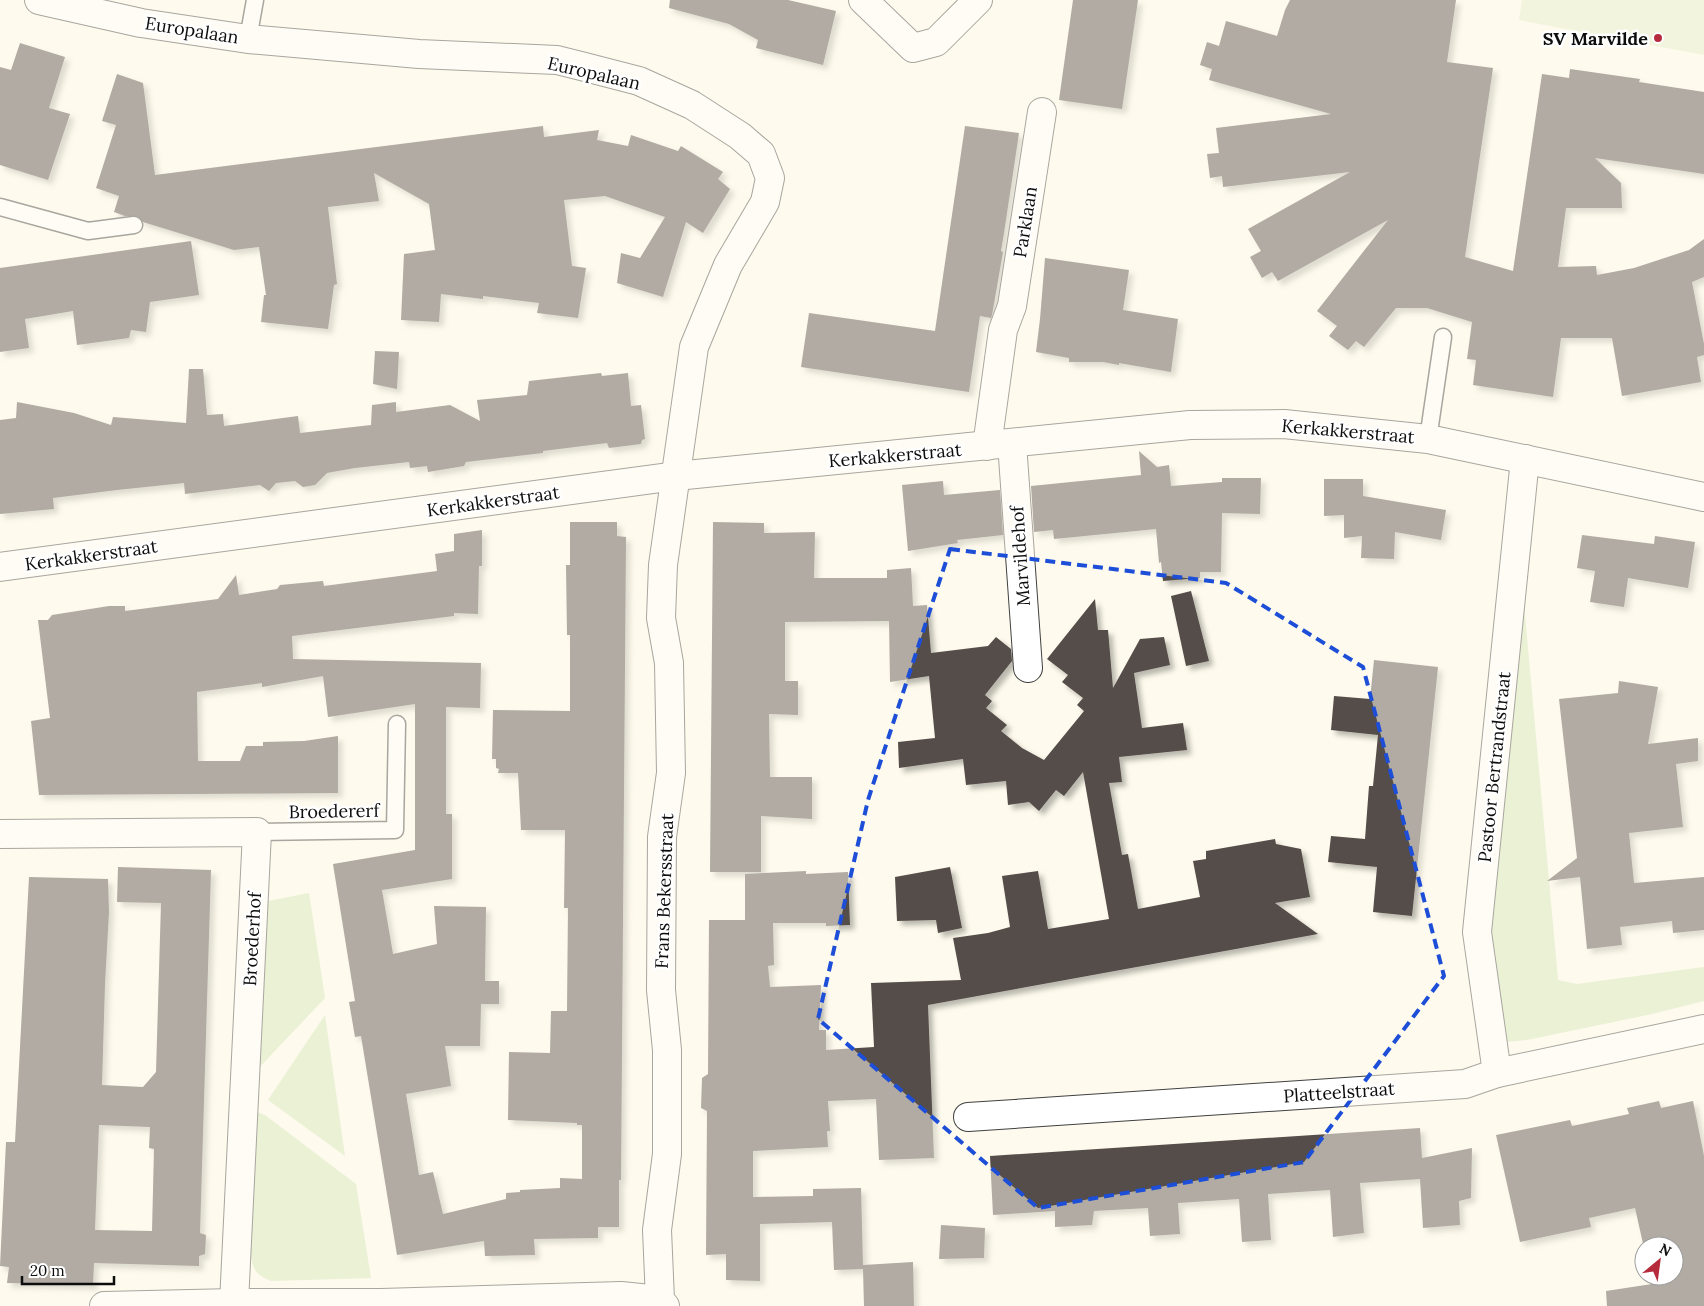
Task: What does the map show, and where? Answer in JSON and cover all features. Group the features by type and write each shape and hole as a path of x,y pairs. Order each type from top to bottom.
{"street":[{"name":"Europalaan","path":"39,0 141,23 248,39 419,54 556,60 639,81 692,105 740,136 761,154 770,178 765,202 728,265 694,347 676,476"},
{"path":"863,0 913,48 936,42 978,0"},
{"name":"Parklaan","path":"1003,330 1012,306 1042,112"},
{"name":"Kerkakkerstraat","path":"1000,445 1003,330"},
{"name":"Kerkakkerstraat","path":"0,567 676,476 1190,425 1284,424 1428,438 1704,497"},
{"name":"Marvildehof","path":"1000,445 1028,668"},
{"name":"Pastoor Bertrandstraat","path":"1497,1073 1477,932 1525,459"},
{"name":"Frans Bekersstraat","path":"663,1303 657,1230 667,1154 667,1050 661,990 662,836 671,773 669,664 661,618 663,565 676,476"},
{"path":"0,834 257,832"},
{"name":"Broederhof","path":"234,1303 257,832"},
{"name":"Platteelstraat","path":"968,1117 1464,1084 1497,1073 1704,1028"},
{"path":"104,1306 234,1303 381,1303 621,1296 663,1303"}],"lane":[{"path":"248,39 254,0"},
{"path":"0,208 88,231 134,226"},
{"path":"1428,438 1443,337"},
{"name":"Broedererf","path":"257,832 394,830 396,724"}],"highlighted area":[{"path":"950,549 1226,583 1363,667 1444,976 1304,1162 1038,1208 818,1019 868,800"}],"green space":[{"name":"SV Marvilde","path":"1522,0 1704,0 1704,55 1519,20"},
{"path":"1523,593 1558,980 1577,984 1704,967 1704,1001 1652,1014 1527,1040 1506,1042 1488,958"},
{"path":"309,893 325,998 254,1073 258,903"},
{"path":"325,1015 345,1156 268,1100"},
{"path":"254,1111 265,1115 356,1184 371,1278 271,1281 261,1276 255,1270 250,1252"}],"building":[{"path":"670,0 788,0 836,11 823,65 756,48 758,40 729,24 669,8"},
{"path":"1073,0 1138,0 1122,109 1059,100"},
{"path":"1290,0 1456,0 1447,62 1493,68 1465,257 1513,271 1542,74 1569,78 1570,69 1640,79 1639,82 1704,92 1704,174 1595,158 1621,183 1622,208 1566,208 1558,267 1596,266 1597,275 1634,268 1689,250 1704,239 1704,277 1692,282 1704,344 1704,355 1697,357 1701,382 1622,396 1612,338 1561,338 1553,397 1473,385 1476,360 1467,359 1472,322 1427,308 1396,308 1364,347 1356,341 1348,350 1329,336 1337,326 1317,311 1388,220 1278,281 1272,272 1262,278 1250,257 1261,251 1248,229 1350,172 1223,187 1222,176 1210,178 1207,154 1219,153 1216,128 1331,114 1209,80 1212,69 1200,65 1207,42 1219,46 1226,21 1277,36"},
{"path":"20,43 65,57 49,108 70,114 48,180 0,165 0,67 11,70"},
{"path":"117,74 143,83 155,175 543,126 544,137 599,130 597,140 628,146 631,135 678,151 681,146 723,172 718,179 730,189 703,233 686,222 663,297 617,283 621,253 640,258 665,217 605,196 564,200 572,266 586,268 578,318 537,313 539,303 483,296 483,299 441,294 439,322 401,320 404,254 435,250 429,204 374,173 379,201 328,207 337,284 334,285 328,329 261,322 264,295 266,295 259,247 234,250 143,222 137,216 125,216 114,212 119,196 96,188 116,125 102,121"},
{"path":"965,126 1019,133 1001,251 1003,252 992,315 991,318 980,316 969,392 801,367 809,313 935,331"},
{"path":"191,241 199,295 150,302 146,332 131,330 129,338 77,345 73,311 25,319 29,348 0,352 0,268"},
{"path":"1045,258 1129,270 1123,310 1178,319 1171,372 1119,363 1119,365 1103,362 1069,362 1069,358 1036,352"},
{"path":"375,351 399,352 397,389 373,384"},
{"path":"189,369 203,369 207,415 223,414 224,426 298,416 300,433 371,425 372,405 396,402 396,412 450,405 480,421 477,400 527,395 529,381 601,373 602,376 628,373 631,406 641,405 645,439 642,440 641,444 609,448 607,443 543,451 543,453 466,462 464,466 428,472 427,466 410,468 409,462 355,468 327,473 315,485 303,487 295,481 276,483 269,491 260,485 185,494 184,483 117,490 53,498 54,509 0,514 0,420 16,418 17,402 74,413 111,425 113,417 186,423"},
{"path":"1139,451 1157,467 1169,465 1171,486 1222,482 1222,478 1261,478 1260,514 1222,513 1221,572 1200,572 1200,578 1163,581 1161,562 1159,563 1156,529 1054,539 1053,530 1034,532 1031,486 1141,475"},
{"path":"1324,479 1363,479 1363,496 1446,510 1441,540 1395,532 1394,559 1361,558 1362,536 1344,538 1344,515 1324,516"},
{"path":"943,481 944,495 1000,490 1003,535 957,540 958,543 908,551 902,485"},
{"path":"570,522 617,522 617,536 626,537 621,1180 619,1180 619,1227 598,1227 598,1238 534,1239 535,1255 485,1256 484,1241 397,1255 361,1036 355,1037 349,1002 355,1001 333,864 415,850 415,704 328,717 323,676 262,687 262,683 197,692 198,761 240,761 246,746 263,746 263,742 304,741 338,736 338,793 39,795 31,721 50,718 38,620 48,620 52,615 109,606 125,606 125,611 218,599 236,575 239,595 277,589 280,585 323,581 324,586 437,571 435,554 454,551 454,534 482,530 482,566 479,566 478,614 454,613 454,616 292,636 293,659 481,663 480,708 446,707 446,814 452,814 452,879 382,890 393,954 437,944 434,906 486,907 485,981 499,981 499,1004 481,1004 480,1046 445,1046 451,1086 406,1094 419,1175 433,1172 443,1214 506,1199 506,1193 520,1192 520,1190 560,1188 560,1178 582,1179 582,1125 577,1125 577,1123 508,1120 509,1052 550,1053 551,1011 567,1011 568,908 564,908 565,830 521,830 518,773 498,773 499,769 496,768 496,759 492,759 493,710 570,711 570,635 567,635 566,565 570,565"},
{"path":"713,522 764,523 764,533 815,532 814,578 887,578 887,570 911,568 913,606 927,605 931,653 988,646 996,637 1011,649 1012,661 985,695 992,701 986,708 1007,725 1001,731 1022,748 1044,760 1084,711 1077,705 1083,698 1062,682 1068,675 1047,659 1095,599 1098,630 1108,630 1113,688 1140,639 1164,637 1170,665 1134,673 1142,728 1183,723 1187,750 1119,757 1122,782 1109,783 1122,855 1128,854 1138,909 1200,897 1193,861 1206,859 1206,851 1275,839 1276,844 1301,849 1310,897 1275,903 1318,934 928,1005 934,1158 879,1160 876,1099 828,1101 830,1131 827,1131 828,1147 753,1151 753,1197 813,1196 813,1189 861,1188 863,1265 913,1262 914,1306 864,1306 863,1269 834,1270 832,1222 760,1224 760,1281 726,1280 726,1254 706,1255 707,1111 701,1108 702,1078 708,1074 709,920 745,920 745,874 806,871 806,874 848,872 850,925 826,926 826,923 773,923 774,965 768,966 770,987 821,985 819,1030 826,1030 826,1050 874,1047 871,983 961,980 953,938 988,933 1010,927 1002,876 1038,871 1048,929 1109,919 1083,772 1064,796 1056,790 1039,811 1029,802 1008,805 1006,781 966,785 963,759 899,768 898,742 935,738 929,676 890,682 889,621 785,622 785,681 798,681 798,715 769,714 770,777 812,777 812,819 761,816 761,872 710,872"},
{"path":"1582,535 1654,544 1655,536 1695,542 1688,588 1628,578 1624,607 1590,602 1595,571 1577,568"},
{"path":"1191,591 1209,661 1186,666 1171,596"},
{"path":"1374,660 1438,667 1412,916 1373,912 1377,867 1328,862 1331,836 1365,839 1369,786 1373,786 1378,735 1331,730 1334,696 1370,699"},
{"path":"1619,681 1658,687 1648,744 1698,738 1698,761 1676,764 1683,827 1629,833 1634,883 1704,877 1704,930 1673,933 1672,921 1620,927 1622,945 1587,949 1580,877 1547,881 1577,858 1559,699 1618,693"},
{"path":"118,867 211,870 200,1233 206,1235 205,1254 199,1256 199,1266 94,1263 93,1285 7,1283 9,1267 0,1266 6,1142 15,1142 29,877 108,879 109,912 102,1085 143,1087 156,1072 161,903 117,902","holes":["99,1125 150,1127 149,1148 154,1149 152,1231 95,1230"]},
{"path":"950,867 962,928 938,933 936,920 897,921 895,877"},
{"path":"1659,1101 1661,1108 1693,1101 1704,1156 1704,1306 1607,1306 1606,1291 1639,1286 1684,1286 1684,1236 1641,1236 1635,1208 1589,1218 1591,1227 1520,1242 1496,1135 1570,1120 1572,1126 1629,1114 1627,1108"},
{"path":"1420,1128 1422,1158 1472,1148 1471,1198 1459,1201 1460,1225 1423,1228 1420,1179 1360,1183 1364,1233 1333,1237 1330,1190 1268,1194 1271,1240 1242,1242 1239,1199 1178,1203 1180,1234 1150,1236 1148,1208 1094,1211 1092,1225 1055,1227 1055,1211 993,1215 990,1156"},
{"path":"941,1225 985,1228 984,1258 939,1259"}],"place":[{"name":"SV Marvilde","path":"1658,38"}]}
